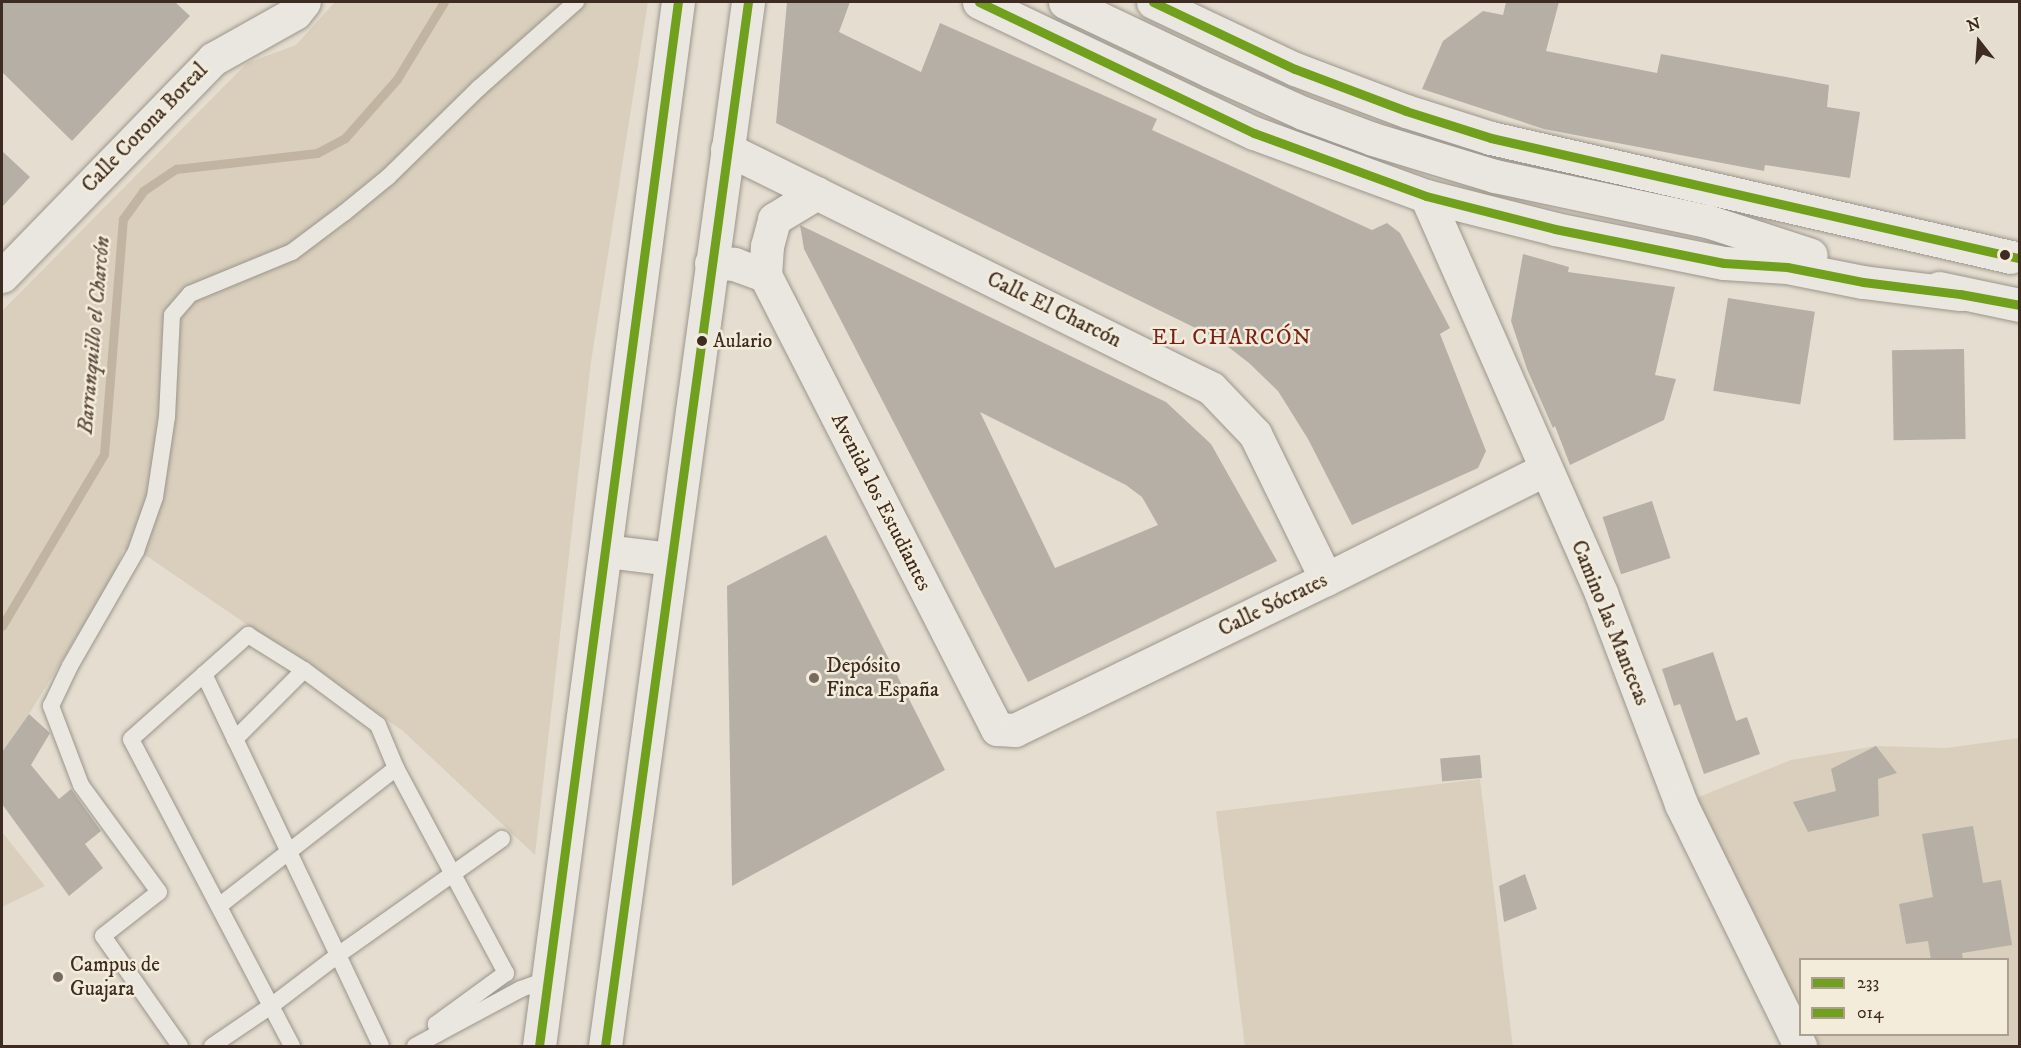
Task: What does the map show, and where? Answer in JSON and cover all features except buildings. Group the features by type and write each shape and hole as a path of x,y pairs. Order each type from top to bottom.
{"street":[{"name":"Calle Corona Boreal","path":"2,276 213,58 295,13 304,2"},
{"path":"539,1047 678,2"},
{"path":"605,1047 748,2"},
{"path":"979,2 1254,133 1426,196 1555,230 1724,262 1787,267 1863,282 1960,294 2019,305"},
{"path":"1065,2 1210,72 1303,113 1373,139 1495,176 1707,221 1787,249 1960,294"},
{"path":"1153,2 1196,12 1295,69 1406,111 1491,138 2015,258"},
{"name":"Calle El Charcón","path":"727,149 1211,388 1255,434 1326,579"},
{"path":"711,263 734,264 765,275 767,246 774,219 817,193"},
{"name":"Camino las Mantecas","path":"1426,196 1601,593 1681,804 1800,1047"},
{"path":"1707,221 1790,224 1837,229 2015,258"},
{"name":"Avenida los Estudiantes","path":"765,275 997,729"},
{"name":"Calle Sócrates","path":"997,729 1015,730 1546,469"},
{"path":"606,551 670,559"}],"lane":[{"path":"180,1047 103,936 159,892 81,785 51,706 70,666 136,551 155,497 167,417 172,315 190,294 292,252 344,213 576,2"},
{"path":"291,1047 131,739 248,635 304,670 378,725 396,768 506,973 436,1024 438,1034"},
{"path":"234,739 304,670"},
{"path":"204,674 381,1047"},
{"path":"219,906 396,768"},
{"path":"212,1047 502,838"},
{"path":"415,1047 521,989 549,979"}],"shaded area":[{"path":"335,2 648,2 591,362 535,855 403,731 148,557 123,549 116,573 29,714 2,752 2,311 247,63 296,45"},
{"path":"2019,738 2019,1046 1800,1046 1681,804 1791,760 1876,746 1946,748"},
{"path":"1480,779 1513,1046 1245,1046 1216,811"},
{"path":"2,832 45,886 2,907"}],"waterway":[{"name":"Barranquillo el Charcón","path":"2,626 104,454 123,219 143,191 176,169 317,153 345,138 397,79 444,2"}],"transit line":[{"name":"233","path":"539,1046 678,2"},
{"name":"233","path":"605,1046 748,2"},
{"name":"014","path":"979,2 1254,133 1426,196 1555,229 1724,263 1787,267 1863,282 1960,294 2020,305"},
{"name":"014","path":"1153,2 1295,69 1406,111 1491,138 2018,258"}],"place":[{"name":"Aulario","path":"702,341"},
{"name":"Depósito Finca España","path":"814,678"},
{"name":"Campus de Guajara","path":"58,977"}],"district":[{"name":"EL CHARCÓN","path":"1232,338"}]}
